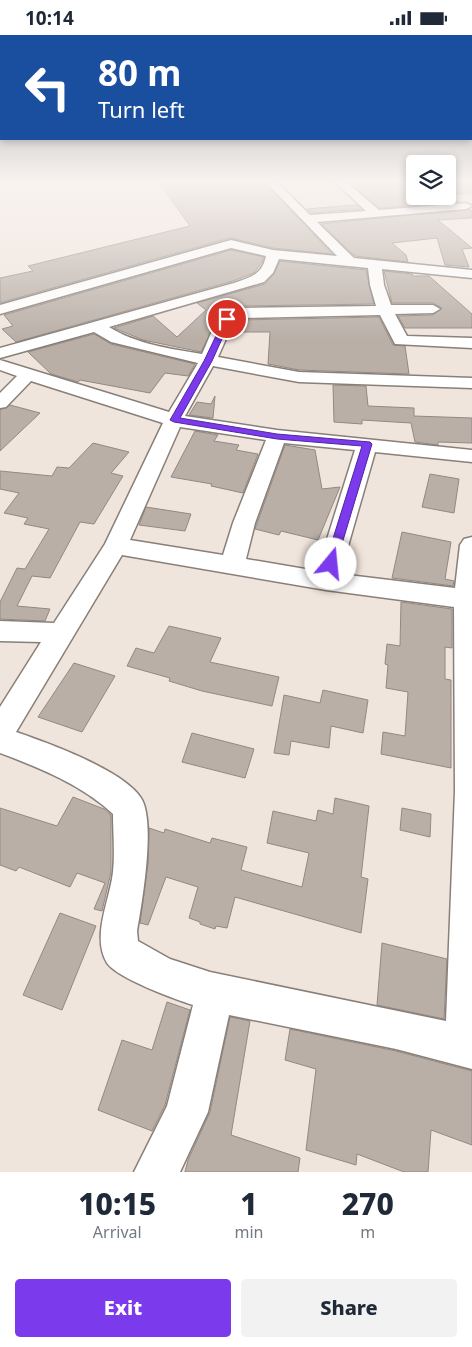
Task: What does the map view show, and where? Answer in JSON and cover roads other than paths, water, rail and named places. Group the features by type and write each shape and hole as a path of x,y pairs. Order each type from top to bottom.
{"street":[{"path":"323,234 351,263"},
{"path":"0,311 219,247 239,245 273,254 375,266 472,274"},
{"path":"0,353 239,286 268,275 273,254"},
{"path":"375,266 374,279 402,341 453,337"},
{"path":"417,269 453,337"},
{"path":"0,733 116,546 174,420 208,361 227,319 233,315 387,311 453,337"},
{"path":"96,326 117,339 134,345 208,361 300,377 453,337"},
{"path":"0,365 174,420 277,436 472,456"},
{"path":"0,403 29,373"},
{"path":"232,566 244,523 277,436"},
{"path":"326,581 367,444"},
{"path":"0,740 45,756 106,787 129,808 130,872 119,931 120,951 145,968 190,987 468,1048 471,791 469,600 472,545"},
{"path":"116,546 326,581 469,600"},
{"path":"0,631 62,633"},
{"path":"156,1172 187,1112 215,993"}]}
